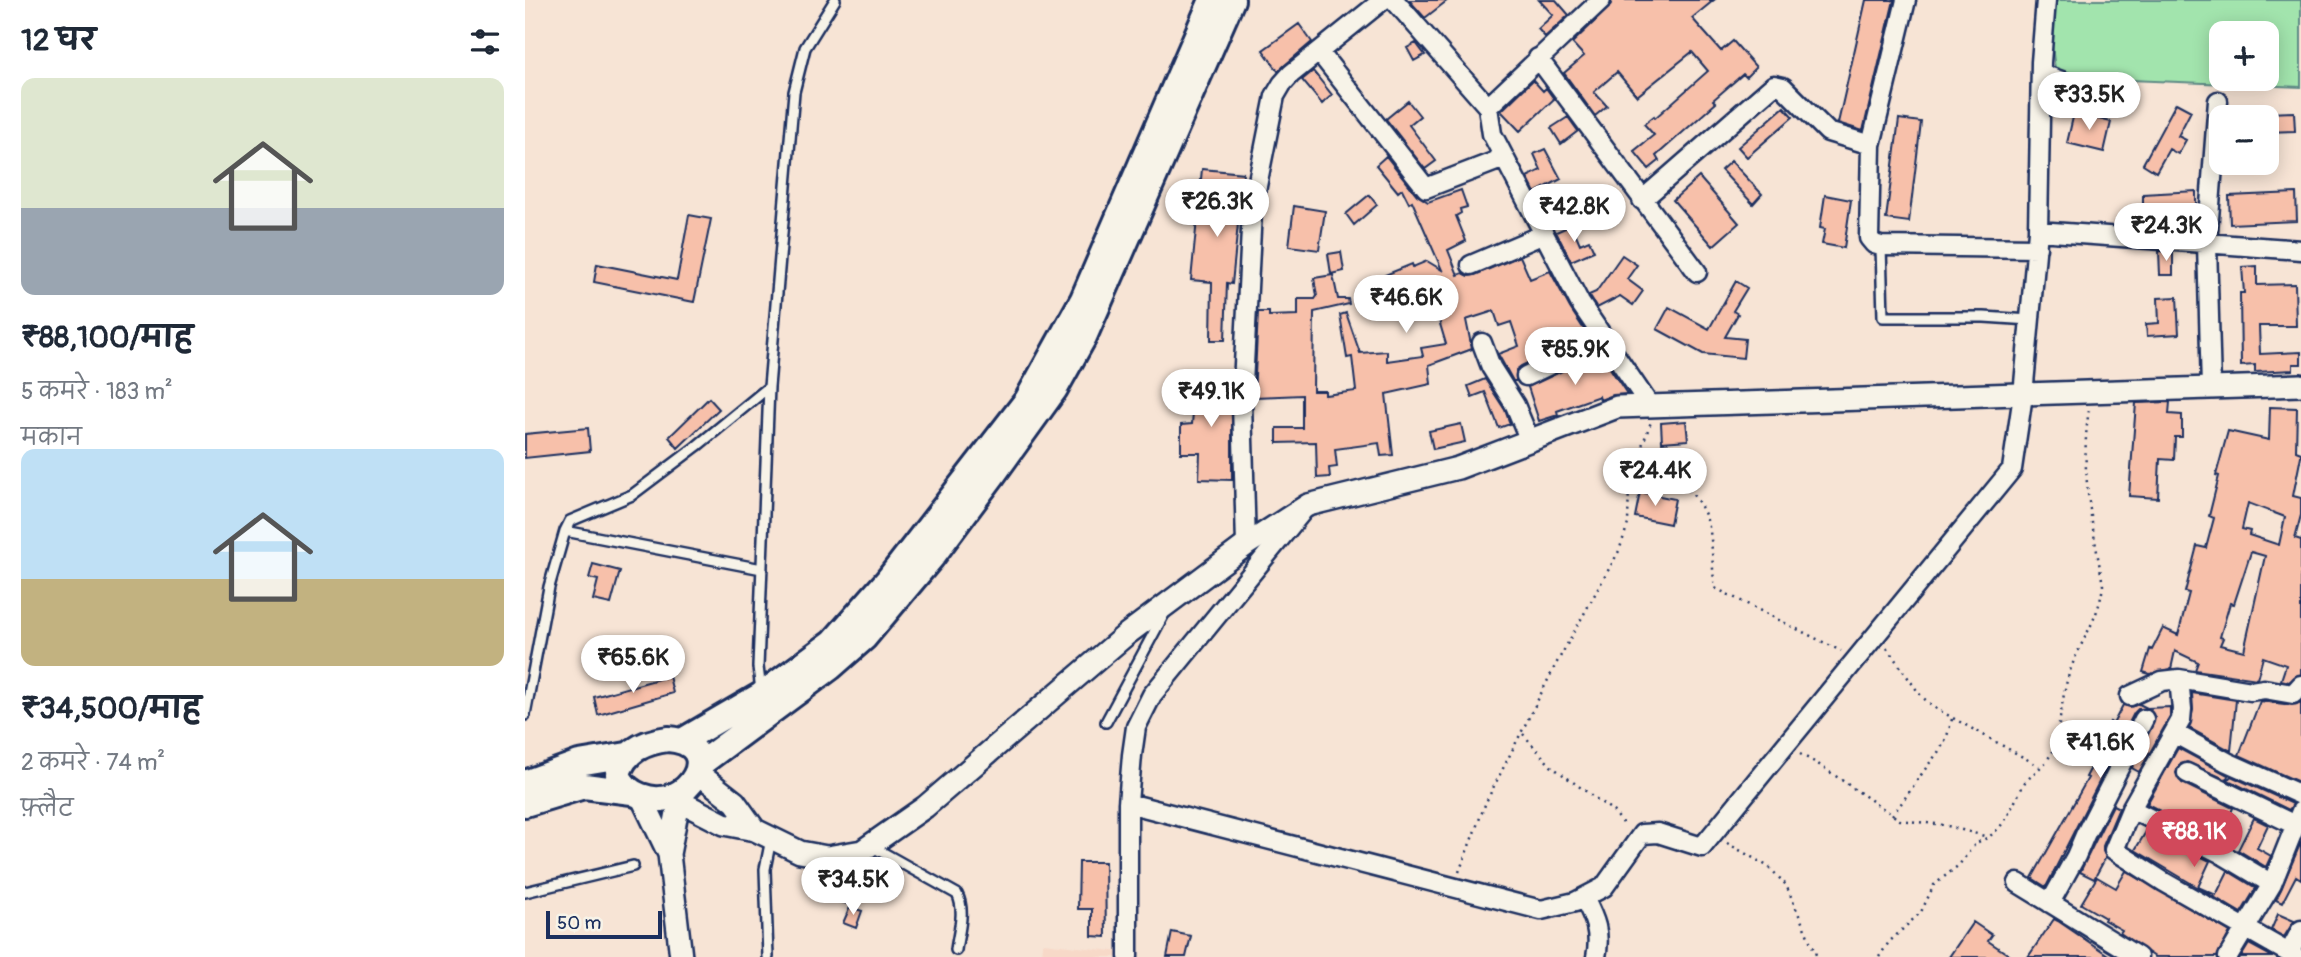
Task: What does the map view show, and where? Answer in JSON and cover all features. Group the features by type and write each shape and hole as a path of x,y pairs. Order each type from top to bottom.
{"main road":[{"path":"525,783 579,763 627,754 659,741 682,741 761,695 847,628 887,581 1037,387 1096,271 1212,0"},
{"path":"525,804 584,786 636,794 649,799 677,797 691,784 699,769 831,667 864,638 932,556 1055,389 1084,337 1107,287 1232,0"},
{"path":"682,741 697,756 699,769"},
{"path":"627,754 618,774 621,782 636,794"}],"street":[{"path":"1246,544 1242,403 1252,211 1275,96 1291,74 1321,53 1384,0"},
{"path":"1394,0 1488,107 1492,134 1580,303 1653,406"},
{"path":"1488,107 1586,7 1601,0"},
{"path":"1906,0 1871,145 1869,238 1874,244 1881,246 2038,240 2207,244 2301,250"},
{"path":"1128,803 1541,910 1575,902 1604,887 1642,834 1663,835 1702,847 2012,469 2023,395 2038,240 2046,0"},
{"path":"1321,53 1426,188 1504,158"},
{"path":"1538,58 1697,272"},
{"path":"1642,200 1774,85 1783,87 1828,132 1871,145"},
{"path":"2211,388 2207,244 2218,101"},
{"path":"1471,265 1544,234"},
{"path":"1526,376 1604,339"},
{"path":"1482,343 1492,367 1515,405 1530,441"},
{"path":"681,957 669,854 677,797 724,824 763,835 800,852 827,856 862,851 925,807 1127,634 1246,544 1308,505 1458,468 1617,407 2301,385"},
{"path":"1128,957 1128,803 1136,727 1152,695 1308,505"},
{"path":"2179,679 2182,714 2131,809 2114,850 2164,882 2292,955 2301,930"},
{"path":"2130,696 2162,681 2179,679 2251,691 2264,689 2293,694 2301,684"},
{"path":"2050,903 2077,856 2144,719"},
{"path":"2174,733 2227,762 2301,795"},
{"path":"699,769 735,802 763,835"},
{"path":"2187,773 2298,818 2272,884 2231,956"},
{"path":"636,794 669,854"},
{"path":"2131,809 2220,853 2272,884"},
{"path":"2018,883 2138,957"},
{"path":"1584,898 1597,925 1599,942 1596,957"}],"lane":[{"path":"761,695 758,667 769,387 794,92 805,48 835,0"},
{"path":"2042,69 2118,97"},
{"path":"1881,246 1883,317 2030,320"},
{"path":"525,715 549,587 570,521 632,495 769,387"},
{"path":"565,531 762,569"},
{"path":"1107,722 1171,601"},
{"path":"763,835 768,957"},
{"path":"870,845 957,894 961,911 955,950"},
{"path":"525,892 633,866"}],"path":[{"path":"1879,957 1888,942 1921,912 1934,885 1959,865 1976,843 1989,837 2006,820 2025,782 2053,751 2070,670 2101,605 2103,585 2085,467 2085,436 2092,393"},
{"path":"1452,887 1471,845 1483,809 1555,666 1622,544 1628,524 1629,480 1642,447 1653,406"},
{"path":"1642,447 1692,493 1703,511 1710,530 1714,585 1719,591 1857,658"},
{"path":"1877,634 1921,696 1935,708 2040,767"},
{"path":"1892,816 1925,769 1940,753 1948,737 1952,719"},
{"path":"1523,734 1552,766 1620,817 1634,845"},
{"path":"1784,747 1818,764 1892,816 1912,823 1944,825 1989,837"},
{"path":"1711,835 1769,867 1786,885 1817,957"}],"shaded area":[{"path":"1043,943 1139,954 1139,957 1042,957"}],"green space":[{"path":"2046,0 2301,0 2301,87 2279,86 2279,21 2209,21 2209,83 2056,77"}],"building":[{"path":"1409,0 1448,0 1425,18"},
{"path":"1539,0 1556,0 1569,15 1545,37 1538,29 1553,15"},
{"path":"1612,0 1714,0 1692,18 1721,51 1733,41 1756,67 1746,77 1743,74 1713,100 1716,103 1656,156 1659,161 1649,169 1634,151 1654,135 1644,124 1654,116 1655,118 1708,71 1692,52 1637,96 1617,72 1594,92 1607,106 1595,116 1564,73 1584,56 1572,43 1609,8"},
{"path":"1866,0 1894,0 1863,131 1838,123"},
{"path":"1299,24 1312,42 1278,71 1263,50"},
{"path":"1416,43 1425,55 1414,61 1407,48"},
{"path":"1313,71 1332,95 1322,104 1302,80"},
{"path":"1533,80 1543,91 1546,88 1554,99 1520,131 1501,111"},
{"path":"1408,101 1420,116 1409,125 1436,161 1425,169 1386,119"},
{"path":"2176,103 2191,111 2178,136 2186,140 2178,154 2169,149 2156,172 2143,164"},
{"path":"1784,107 1793,117 1747,157 1738,147"},
{"path":"2294,112 2295,131 2279,132 2279,113"},
{"path":"2074,113 2111,122 2104,152 2067,143"},
{"path":"1568,117 1578,131 1561,144 1551,128"},
{"path":"1899,119 1921,122 1909,222 1886,219"},
{"path":"1545,149 1561,179 1535,193 1527,177 1541,170 1534,154"},
{"path":"1386,156 1417,195 1428,202 1461,190 1467,207 1460,209 1461,213 1456,216 1466,241 1448,250 1458,275 1475,275 1520,256 1530,279 1550,271 1587,334 1521,366 1516,370 1516,381 1513,381 1498,354 1519,346 1511,322 1499,326 1494,311 1466,320 1472,349 1429,365 1431,384 1386,394 1393,455 1381,456 1379,443 1335,449 1337,467 1329,468 1330,477 1317,478 1316,442 1277,443 1277,428 1302,428 1302,395 1254,397 1258,312 1269,312 1269,316 1298,315 1298,299 1315,299 1317,296 1314,278 1333,275 1338,299 1348,299 1349,304 1314,312 1313,391 1325,391 1325,395 1356,391 1352,357 1347,358 1340,315 1346,313 1360,353 1387,351 1387,361 1423,356 1421,348 1446,344 1431,294 1423,297 1417,281 1392,292 1385,275 1427,261 1442,270 1412,201 1409,203 1402,189 1398,192 1376,165"},
{"path":"1731,161 1762,194 1753,204 1721,170"},
{"path":"1202,169 1243,173 1232,284 1227,283 1225,340 1211,340 1212,282 1191,280"},
{"path":"1699,177 1739,223 1713,246 1673,200"},
{"path":"2196,191 2196,211 2143,212 2143,194"},
{"path":"2296,193 2297,221 2230,224 2229,196"},
{"path":"1369,195 1377,205 1354,225 1346,214"},
{"path":"1825,195 1851,200 1844,248 1822,244 1825,229 1820,228"},
{"path":"1294,206 1325,211 1319,250 1289,246"},
{"path":"689,215 711,219 694,302 594,282 597,264 677,280"},
{"path":"1572,225 1580,244 1589,240 1594,251 1571,261 1556,232"},
{"path":"2159,251 2173,252 2173,275 2160,275"},
{"path":"1341,252 1344,271 1331,274 1328,254"},
{"path":"1622,255 1637,265 1627,279 1643,291 1633,305 1620,296 1597,308 1589,295 1596,292"},
{"path":"2257,266 2257,285 2295,284 2296,326 2259,326 2260,354 2301,352 2301,364 2293,364 2293,370 2255,372 2255,365 2241,366 2240,293 2244,293 2242,267"},
{"path":"1736,281 1747,288 1733,311 1738,314 1725,337 1745,339 1743,358 1703,354 1657,329 1669,307 1709,329"},
{"path":"2177,297 2179,334 2147,336 2146,324 2159,323 2158,298"},
{"path":"1600,353 1627,394 1600,400 1599,396 1557,411 1558,415 1539,421 1528,387"},
{"path":"1196,377 1232,380 1232,480 1199,479 1200,453 1181,453 1181,425 1192,424"},
{"path":"1485,379 1505,410 1510,424 1499,428 1485,392 1472,397 1468,386"},
{"path":"709,398 719,409 678,448 669,437"},
{"path":"2170,402 2169,414 2182,415 2182,437 2175,437 2174,460 2160,459 2158,498 2129,496 2136,403"},
{"path":"2270,407 2297,408 2296,451 2301,453 2301,456 2293,496 2301,498 2301,515 2295,538 2301,540 2301,674 2289,682 2281,680 2286,665 2263,657 2257,679 2195,670 2198,662 2175,651 2171,669 2150,674 2143,672 2150,649 2152,650 2163,628 2178,635 2189,593 2185,592 2197,546 2206,548 2214,518 2209,516 2219,476 2216,475 2228,431 2269,440","holes":["2248,503 2285,517 2279,545 2249,535 2250,531 2242,529","2251,552 2265,556 2244,651 2220,645 2223,638 2220,637 2230,603 2234,604"]},
{"path":"1686,421 1688,440 1662,442 1661,423"},
{"path":"1461,424 1465,442 1433,449 1429,431"},
{"path":"588,428 590,451 525,458 525,434"},
{"path":"1640,492 1675,499 1670,524 1635,517"},
{"path":"593,564 620,571 611,604 593,600 598,580 589,578"},
{"path":"669,676 673,693 598,715 594,697"},
{"path":"2192,693 2236,700 2231,751 2189,728 2193,710"},
{"path":"2260,701 2292,705 2301,702 2301,783 2239,755"},
{"path":"2139,704 2147,708 2170,707 2170,717 2139,772 2132,768 2155,718 2149,709 2138,709 2134,713 2046,887 2032,878 2088,778 2086,777 2097,756 2091,752 2110,722 2113,724 2123,705 2130,707"},
{"path":"2178,748 2228,775 2227,780 2187,762 2180,764 2176,773 2182,783 2233,808 2219,840 2147,804"},
{"path":"2231,776 2293,804 2289,810 2228,780"},
{"path":"2113,805 2119,808 2103,846 2106,857 2094,879 2080,872"},
{"path":"2254,818 2268,825 2257,848 2271,856 2266,867 2238,850"},
{"path":"2147,830 2210,861 2198,887 2216,895 2228,871 2256,888 2241,913 2135,850"},
{"path":"2301,842 2301,879 2296,876 2282,903 2276,900"},
{"path":"1079,862 1105,862 1106,937 1092,936 1092,909 1078,909"},
{"path":"2126,871 2230,932 2217,957 2155,957 2120,933 2122,930 2081,904 2097,877 2116,888"},
{"path":"833,886 857,894 854,906 829,898"},
{"path":"850,907 862,911 856,928 843,923"},
{"path":"2278,914 2294,921 2284,937 2271,930"},
{"path":"2054,919 2058,921 2111,957 2028,957"},
{"path":"1973,922 1992,935 1988,941 2012,957 1949,957"},
{"path":"1172,932 1191,936 1186,957 1167,957"},
{"path":"2249,944 2273,957 2241,957"}]}
